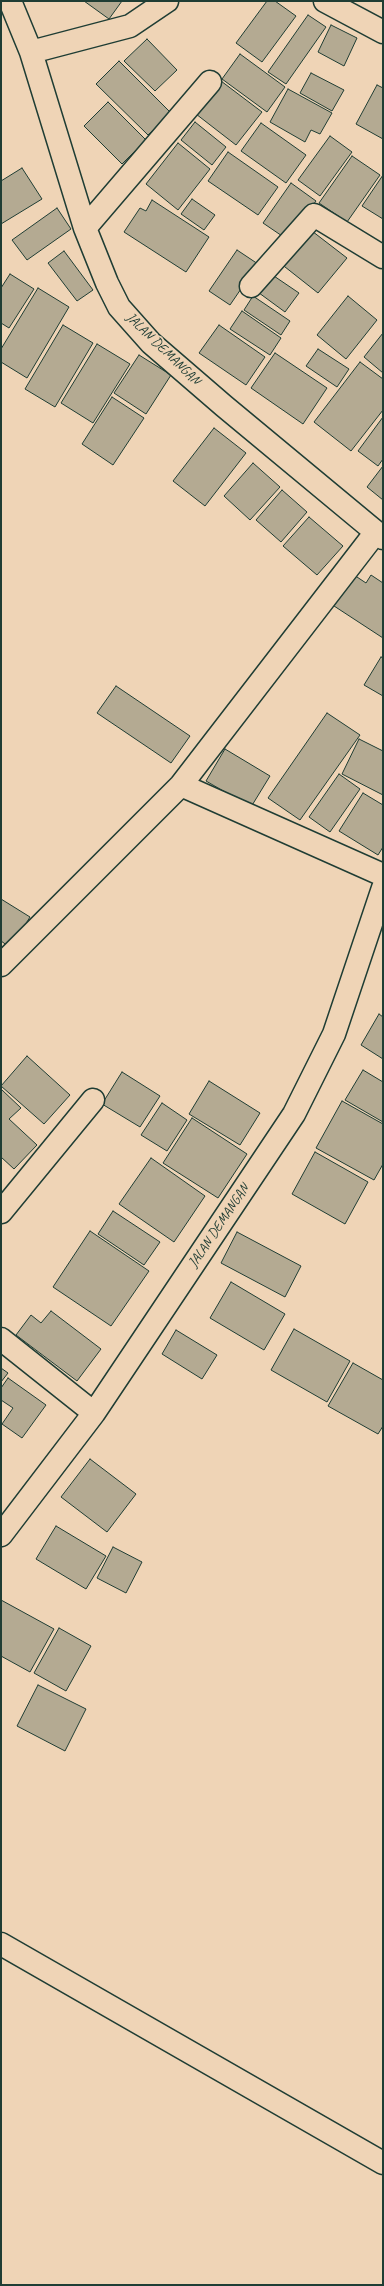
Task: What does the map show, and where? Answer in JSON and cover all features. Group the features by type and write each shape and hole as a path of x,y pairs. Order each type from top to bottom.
{"street":[{"name":"JALAN DEMANGAN","path":"10,1 31,52 85,228 107,283 119,307 151,343 379,535"},
{"path":"31,52 130,26 167,1"},
{"path":"325,1 383,32"},
{"path":"85,228 210,82"},
{"path":"251,286 314,216 383,257"},
{"path":"1,966 181,785 379,535"},
{"path":"181,785 383,875"},
{"name":"JALAN DEMANGAN","path":"1,1535 94,1413 294,1114 334,1034 383,888"},
{"path":"1,1212 93,1100"},
{"path":"1,1338 94,1413"},
{"path":"1,1944 383,2163"}],"building":[{"path":"84,1 122,1 109,19"},
{"path":"267,1 275,1 296,16 262,62 236,43"},
{"path":"308,15 326,27 286,84 268,72"},
{"path":"331,25 357,38 344,66 318,52"},
{"path":"147,39 177,70 155,91 124,61"},
{"path":"240,54 285,87 267,112 222,79"},
{"path":"119,61 171,113 148,135 96,84"},
{"path":"311,73 344,90 332,111 300,93"},
{"path":"221,81 262,112 236,145 196,114"},
{"path":"377,85 383,88 383,139 356,124"},
{"path":"288,89 332,113 320,134 311,130 305,142 270,122"},
{"path":"108,102 146,140 122,164 84,126"},
{"path":"195,122 226,147 212,165 181,140"},
{"path":"261,123 306,155 286,183 241,151"},
{"path":"330,136 352,152 320,196 298,180"},
{"path":"178,143 210,169 178,210 146,184"},
{"path":"228,152 278,187 258,215 208,181"},
{"path":"352,156 380,175 347,222 319,203"},
{"path":"22,168 42,199 1,224 1,181"},
{"path":"383,175 383,219 362,206"},
{"path":"291,183 316,201 288,240 263,223"},
{"path":"192,199 215,215 204,230 181,214"},
{"path":"152,200 209,237 186,272 124,232 140,208 146,211"},
{"path":"57,208 71,229 27,260 12,240"},
{"path":"308,228 347,258 318,293 280,263"},
{"path":"237,250 258,264 230,305 209,291"},
{"path":"64,251 93,290 77,301 48,263"},
{"path":"268,272 299,293 285,312 255,290"},
{"path":"10,274 34,289 9,328 1,323 1,288"},
{"path":"38,288 69,307 27,378 1,362 1,349"},
{"path":"253,296 290,321 281,335 244,310"},
{"path":"348,296 377,320 346,359 317,335"},
{"path":"242,311 281,338 270,355 230,329"},
{"path":"63,325 93,343 55,407 25,389"},
{"path":"219,325 265,357 246,385 199,353"},
{"path":"383,333 383,373 364,357"},
{"path":"97,344 130,364 93,423 61,403"},
{"path":"318,349 349,369 337,387 306,366"},
{"path":"275,353 327,388 303,424 251,388"},
{"path":"139,355 171,375 146,414 114,393"},
{"path":"360,362 383,379 383,410 351,451 314,422"},
{"path":"112,397 144,418 113,465 82,444"},
{"path":"383,417 383,459 378,466 358,451"},
{"path":"214,428 246,453 205,506 173,481"},
{"path":"253,463 280,487 250,520 224,496"},
{"path":"383,466 383,500 367,487"},
{"path":"282,490 307,512 281,542 256,520"},
{"path":"309,517 343,546 317,575 283,546"},
{"path":"351,573 366,583 371,575 383,583 383,638 331,604"},
{"path":"381,657 383,658 383,696 364,685"},
{"path":"116,686 190,736 171,763 97,713"},
{"path":"327,713 360,735 300,820 268,798"},
{"path":"359,739 383,751 383,795 342,774"},
{"path":"225,749 270,776 251,807 206,781"},
{"path":"339,774 360,789 330,832 309,817"},
{"path":"363,793 383,805 383,847 378,855 339,831"},
{"path":"1,899 30,917 11,948 1,941"},
{"path":"379,1014 383,1017 383,1059 361,1045"},
{"path":"27,1056 70,1095 44,1124 1,1086"},
{"path":"363,1070 383,1082 383,1122 345,1100"},
{"path":"122,1072 160,1096 140,1127 102,1104"},
{"path":"209,1081 260,1113 240,1145 189,1114"},
{"path":"1,1089 21,1108 9,1119 37,1145 14,1169 1,1157"},
{"path":"342,1101 383,1124 383,1164 374,1180 316,1148"},
{"path":"162,1103 187,1120 167,1151 141,1135"},
{"path":"192,1118 247,1154 218,1198 163,1163"},
{"path":"315,1152 368,1182 345,1224 292,1194"},
{"path":"151,1158 205,1196 174,1242 119,1204"},
{"path":"113,1211 160,1242 144,1265 98,1234"},
{"path":"90,1231 149,1271 111,1326 53,1287"},
{"path":"237,1232 301,1266 285,1297 221,1263"},
{"path":"231,1282 285,1314 264,1350 210,1318"},
{"path":"51,1311 101,1349 77,1381 16,1335 31,1315 41,1323"},
{"path":"294,1329 350,1361 327,1402 271,1370"},
{"path":"176,1330 217,1355 202,1379 162,1354"},
{"path":"353,1363 383,1380 383,1426 378,1434 328,1406"},
{"path":"1,1368 8,1373 1,1382"},
{"path":"8,1378 46,1405 22,1438 2,1424 13,1408 1,1400 1,1388"},
{"path":"90,1459 136,1494 107,1532 61,1497"},
{"path":"56,1526 106,1556 86,1589 36,1559"},
{"path":"113,1547 142,1562 126,1593 97,1578"},
{"path":"1,1600 54,1629 30,1672 1,1656"},
{"path":"59,1628 91,1646 66,1691 34,1673"},
{"path":"38,1685 86,1709 65,1751 17,1726"}]}
